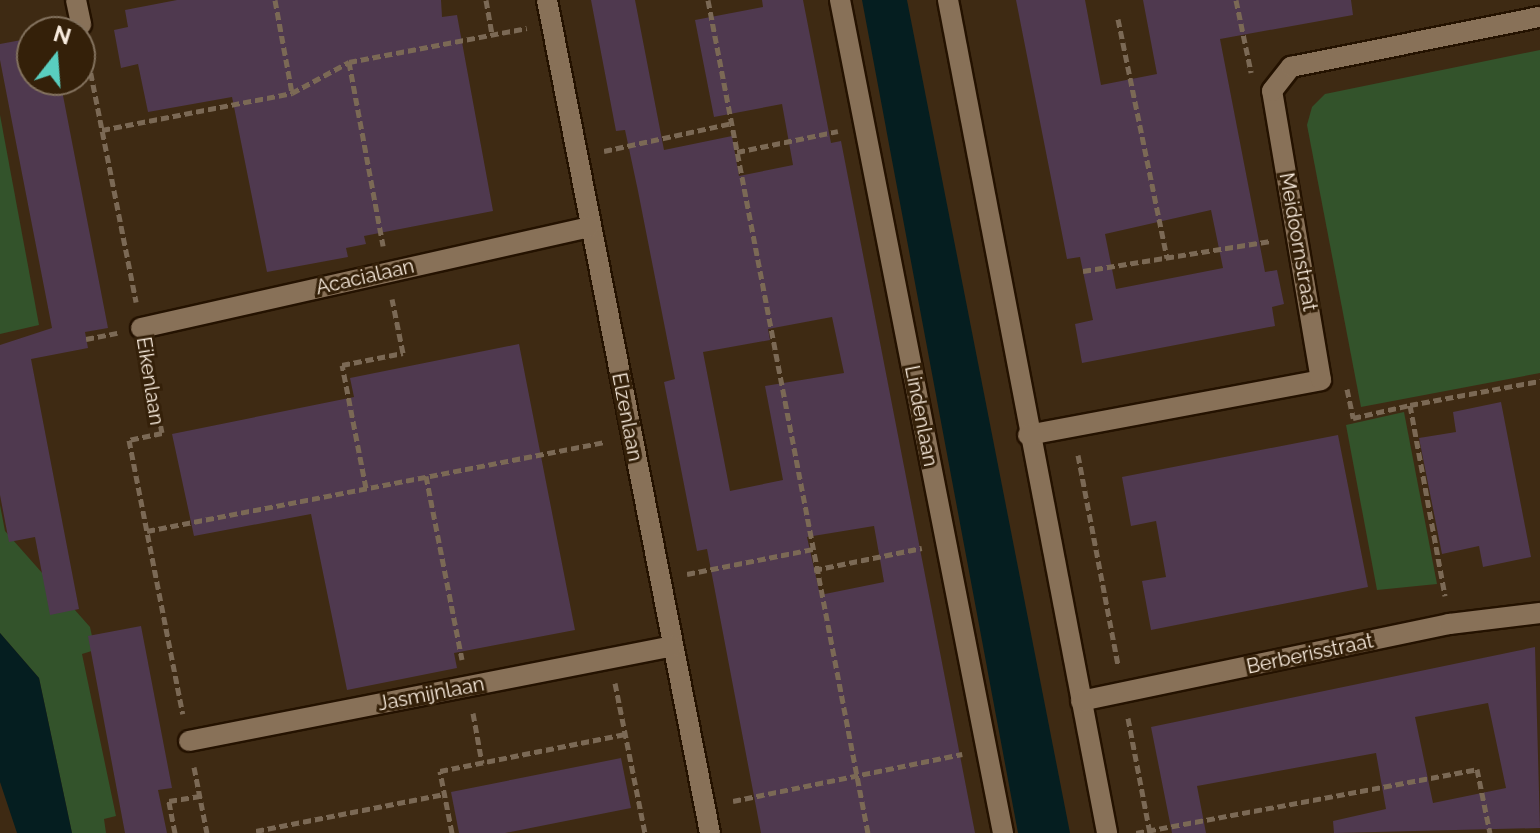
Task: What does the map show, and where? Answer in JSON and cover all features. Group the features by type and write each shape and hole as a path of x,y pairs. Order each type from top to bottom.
{"street":[{"name":"Elzenlaan","path":"547,0 710,833"},
{"name":"Lindenlaan","path":"840,0 1003,833"},
{"path":"948,0 1028,435 1107,833"},
{"path":"1272,91 1291,67 1540,17"},
{"name":"Meidoornstraat","path":"1272,91 1321,380"},
{"name":"Acacialaan","path":"141,328 589,227"},
{"path":"1028,435 1321,380"},
{"name":"Berberisstraat","path":"1081,701 1449,624 1540,613"},
{"name":"Jasmijnlaan","path":"189,741 672,646"}],"path":[{"path":"275,0 292,93"},
{"path":"486,0 492,35"},
{"path":"708,0 813,549 814,570 868,833"},
{"path":"1236,0 1247,69 1272,91"},
{"path":"1118,19 1167,258"},
{"path":"102,130 292,93 349,62 552,24"},
{"name":"Eikenlaan","path":"95,96 162,433 129,440 207,833"},
{"path":"576,157 732,123"},
{"path":"737,152 865,126"},
{"path":"1083,271 1297,237"},
{"path":"1321,380 1344,375 1353,418 1540,381"},
{"path":"1410,405 1449,624"},
{"path":"1073,426 1150,832"},
{"path":"147,531 631,437"},
{"path":"426,476 482,763"},
{"path":"814,570 946,543"},
{"path":"659,580 813,549"},
{"path":"610,658 645,833"},
{"path":"452,833 440,771 625,734"},
{"path":"704,807 857,778 986,749"},
{"path":"1136,833 1477,769 1490,833"},
{"path":"247,833 444,794"},
{"path":"175,833 169,801 199,796"}],"green space":[{"path":"1540,50 1540,373 1361,407 1307,125 1312,107 1325,94"},
{"path":"0,115 39,325 0,334"},
{"path":"1404,412 1437,584 1377,590 1346,425"},
{"path":"0,505 5,531 90,627 95,650 82,654 116,816 104,819 106,833 72,833 39,678 0,633"}],"water":[{"path":"862,0 907,0 1070,833 1018,833"},
{"path":"0,633 39,678 72,833 17,833 0,782"}],"building":[{"path":"177,0 441,0 442,17 457,15 493,211 364,236 366,244 346,248 348,257 267,272 232,97 148,112 138,64 121,68 114,30 128,27 125,10"},
{"path":"591,0 635,0 664,150 732,136 739,176 793,165 782,104 714,117 695,20 763,7 762,0 803,0 831,143 841,141 975,833 761,833 707,549 697,551 664,382 675,379 638,191 625,130 616,131","holes":["832,317 844,373 765,386 783,480 730,491 703,352 770,340 768,329","874,526 884,582 820,595 807,537"]},
{"path":"1016,0 1085,0 1101,85 1157,74 1143,0 1351,0 1353,15 1220,39 1265,272 1277,270 1284,304 1272,307 1275,326 1082,363 1075,324 1093,320 1080,257 1067,259","holes":["1211,210 1223,268 1116,289 1105,234"]},
{"path":"16,41 16,96 63,96 108,328 85,332 88,348 31,359 79,609 50,615 35,537 9,542 0,495 0,345 52,328 0,60 0,44"},
{"path":"519,344 575,630 454,653 457,668 347,690 311,514 194,536 172,434 354,397 350,378"},
{"path":"1501,402 1531,557 1483,567 1479,546 1442,554 1419,438 1456,432 1453,412"},
{"path":"1338,435 1368,587 1151,630 1142,581 1166,577 1156,521 1131,526 1122,477"},
{"path":"141,626 172,788 158,790 167,833 125,833 88,636"},
{"path":"1535,647 1540,828 1334,833 1333,821 1386,809 1376,753 1197,786 1206,833 1172,833 1151,727","holes":["1488,703 1506,788 1433,803 1415,717"]},
{"path":"621,758 631,808 505,833 459,833 451,792"}]}
